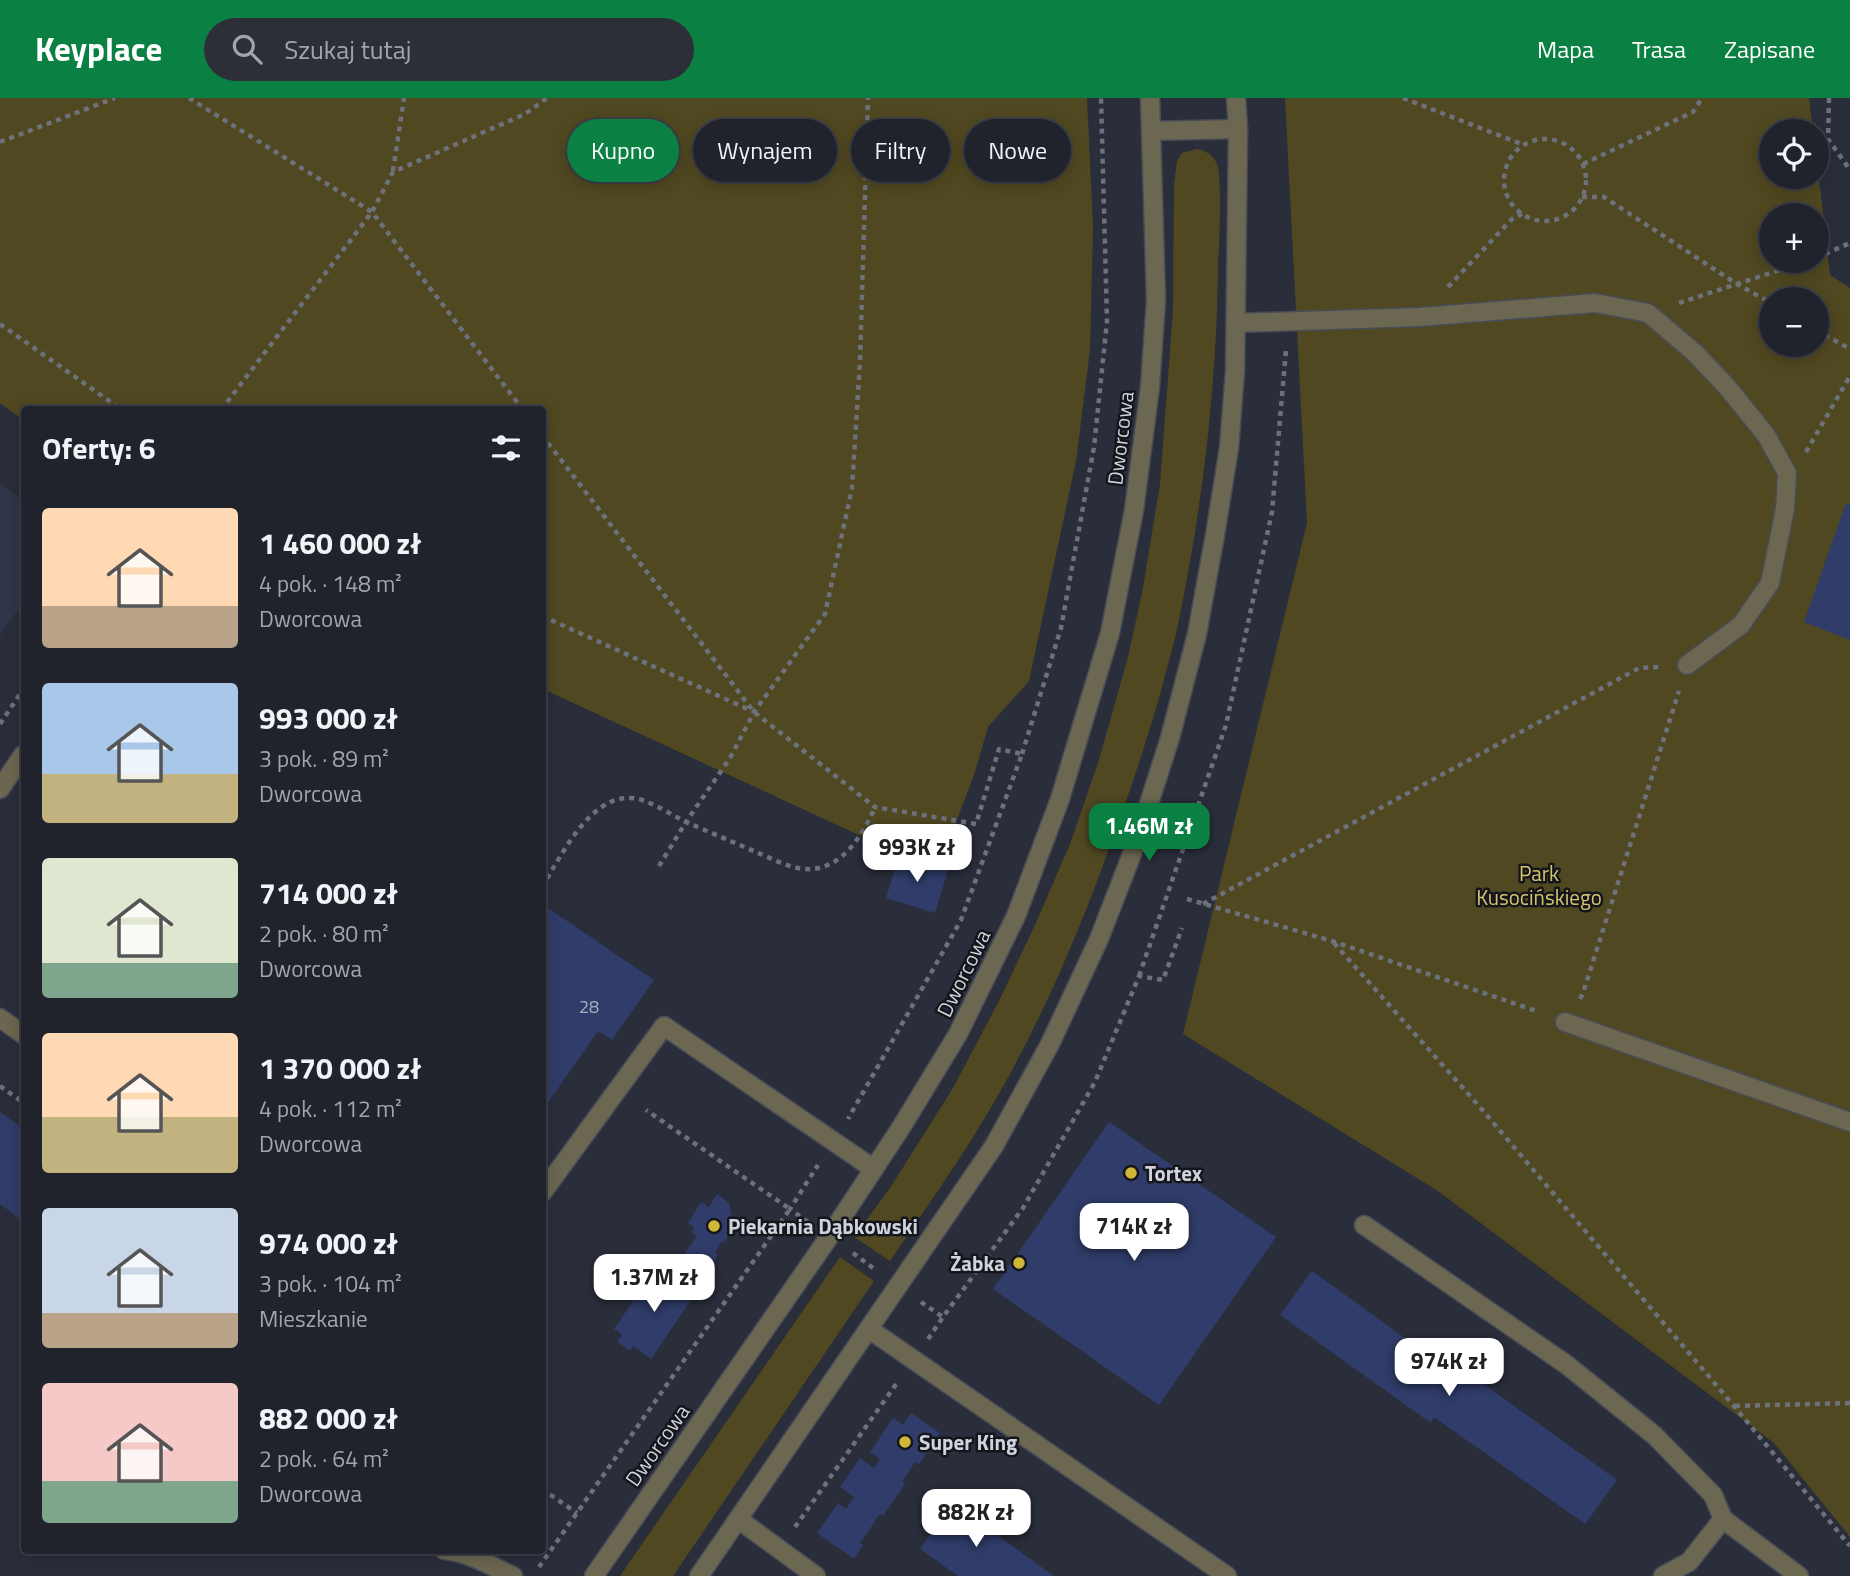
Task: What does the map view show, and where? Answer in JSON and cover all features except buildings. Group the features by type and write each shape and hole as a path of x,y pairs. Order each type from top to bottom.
{"street":[{"name":"Dworcowa","path":"594,1576 902,1126 958,1034 1016,916 1060,799 1110,633 1134,510 1150,387 1156,300 1150,98"},
{"path":"699,1576 994,1146 1050,1044 1099,939 1137,841 1170,738 1197,634 1229,448 1235,371 1237,98"},
{"path":"1151,131 1238,129"},
{"path":"1236,323 1420,317 1595,303 1648,313 1695,353 1728,388 1766,435 1787,473 1784,509 1770,583 1741,625 1687,665"},
{"path":"0,789 21,758"},
{"path":"0,1018 21,1033"},
{"path":"1565,1021 1850,1122"},
{"path":"546,1188 664,1026 874,1169"},
{"path":"1364,1225 1567,1366 1654,1435 1713,1495 1723,1519 1799,1576"},
{"path":"869,1329 1227,1576"},
{"path":"738,1519 816,1576"},
{"path":"1662,1576 1689,1562 1723,1519"},
{"path":"462,1554 513,1576"}],"path":[{"path":"0,142 115,98"},
{"path":"188,98 372,212 520,406"},
{"path":"224,406 372,212 393,172 404,98"},
{"path":"393,172 525,114 547,98"},
{"path":"659,866 730,758 754,712 825,614 852,488 860,361 868,98"},
{"path":"854,1110 961,920 1022,754 1061,628 1094,447 1107,321 1101,98"},
{"path":"1403,98 1524,145"},
{"path":"1583,164 1693,111 1702,98"},
{"path":"1829,98 1828,139 1850,170"},
{"path":"1551,139 1570,148 1583,164 1586,187 1574,209 1563,217 1549,221 1535,220 1512,205 1506,193 1506,165 1513,153 1524,145 1551,139"},
{"path":"1582,197 1604,197 1759,296"},
{"path":"1420,317 1513,218 1522,214"},
{"path":"1829,252 1850,243"},
{"path":"1648,313 1770,273"},
{"path":"1139,976 1226,725 1272,512 1289,322"},
{"path":"0,324 116,406"},
{"path":"1829,337 1850,349"},
{"path":"1787,473 1805,454 1850,376"},
{"path":"546,440 754,712"},
{"path":"546,618 754,712 875,807 976,824 999,749 1022,754"},
{"path":"1186,899 1203,904 1332,941 1565,1021 1583,993 1687,665 1639,668 1203,904"},
{"path":"0,723 21,692"},
{"path":"546,881 577,832 594,812 616,799 640,799 686,822 789,866 811,870 831,865 845,855 870,819 875,807"},
{"path":"1163,981 1182,929"},
{"path":"1332,941 1479,1106 1850,1546"},
{"path":"0,1086 21,1101"},
{"path":"532,1576 790,1209 646,1110"},
{"path":"780,1548 943,1317"},
{"path":"1734,1406 1850,1403"},
{"path":"546,1492 577,1513"}],"shaded area":[{"path":"0,483 21,499 21,605 0,635"}],"green space":[{"path":"0,98 1087,98 1093,228 1090,350 1076,461 1029,681 988,727 974,775 937,871 546,690 546,406 21,406 21,419 0,403"},
{"name":"Park Kusocińskiego","path":"1285,98 1809,98 1812,119 1759,119 1759,189 1820,189 1822,203 1759,203 1759,273 1829,273 1829,266 1830,275 1850,288 1850,1537 1774,1443 1438,1191 1183,1034 1307,523"},
{"path":"1197,149 1208,153 1214,159 1219,180 1215,353 1195,532 1188,576 1163,684 1109,849 1086,911 1046,1002 988,1112 890,1261 854,1237 890,1188 953,1088 1035,925 1070,844 1099,760 1128,657 1143,588 1160,484 1173,311 1174,184 1177,161 1182,153"},
{"path":"840,1257 874,1281 673,1576 620,1576"}],"place":[{"name":"Tortex","path":"1131,1173"},
{"name":"Piekarnia Dąbkowski","path":"714,1226"},
{"name":"Żabka","path":"1019,1263"},
{"name":"Super King","path":"905,1442"}]}
